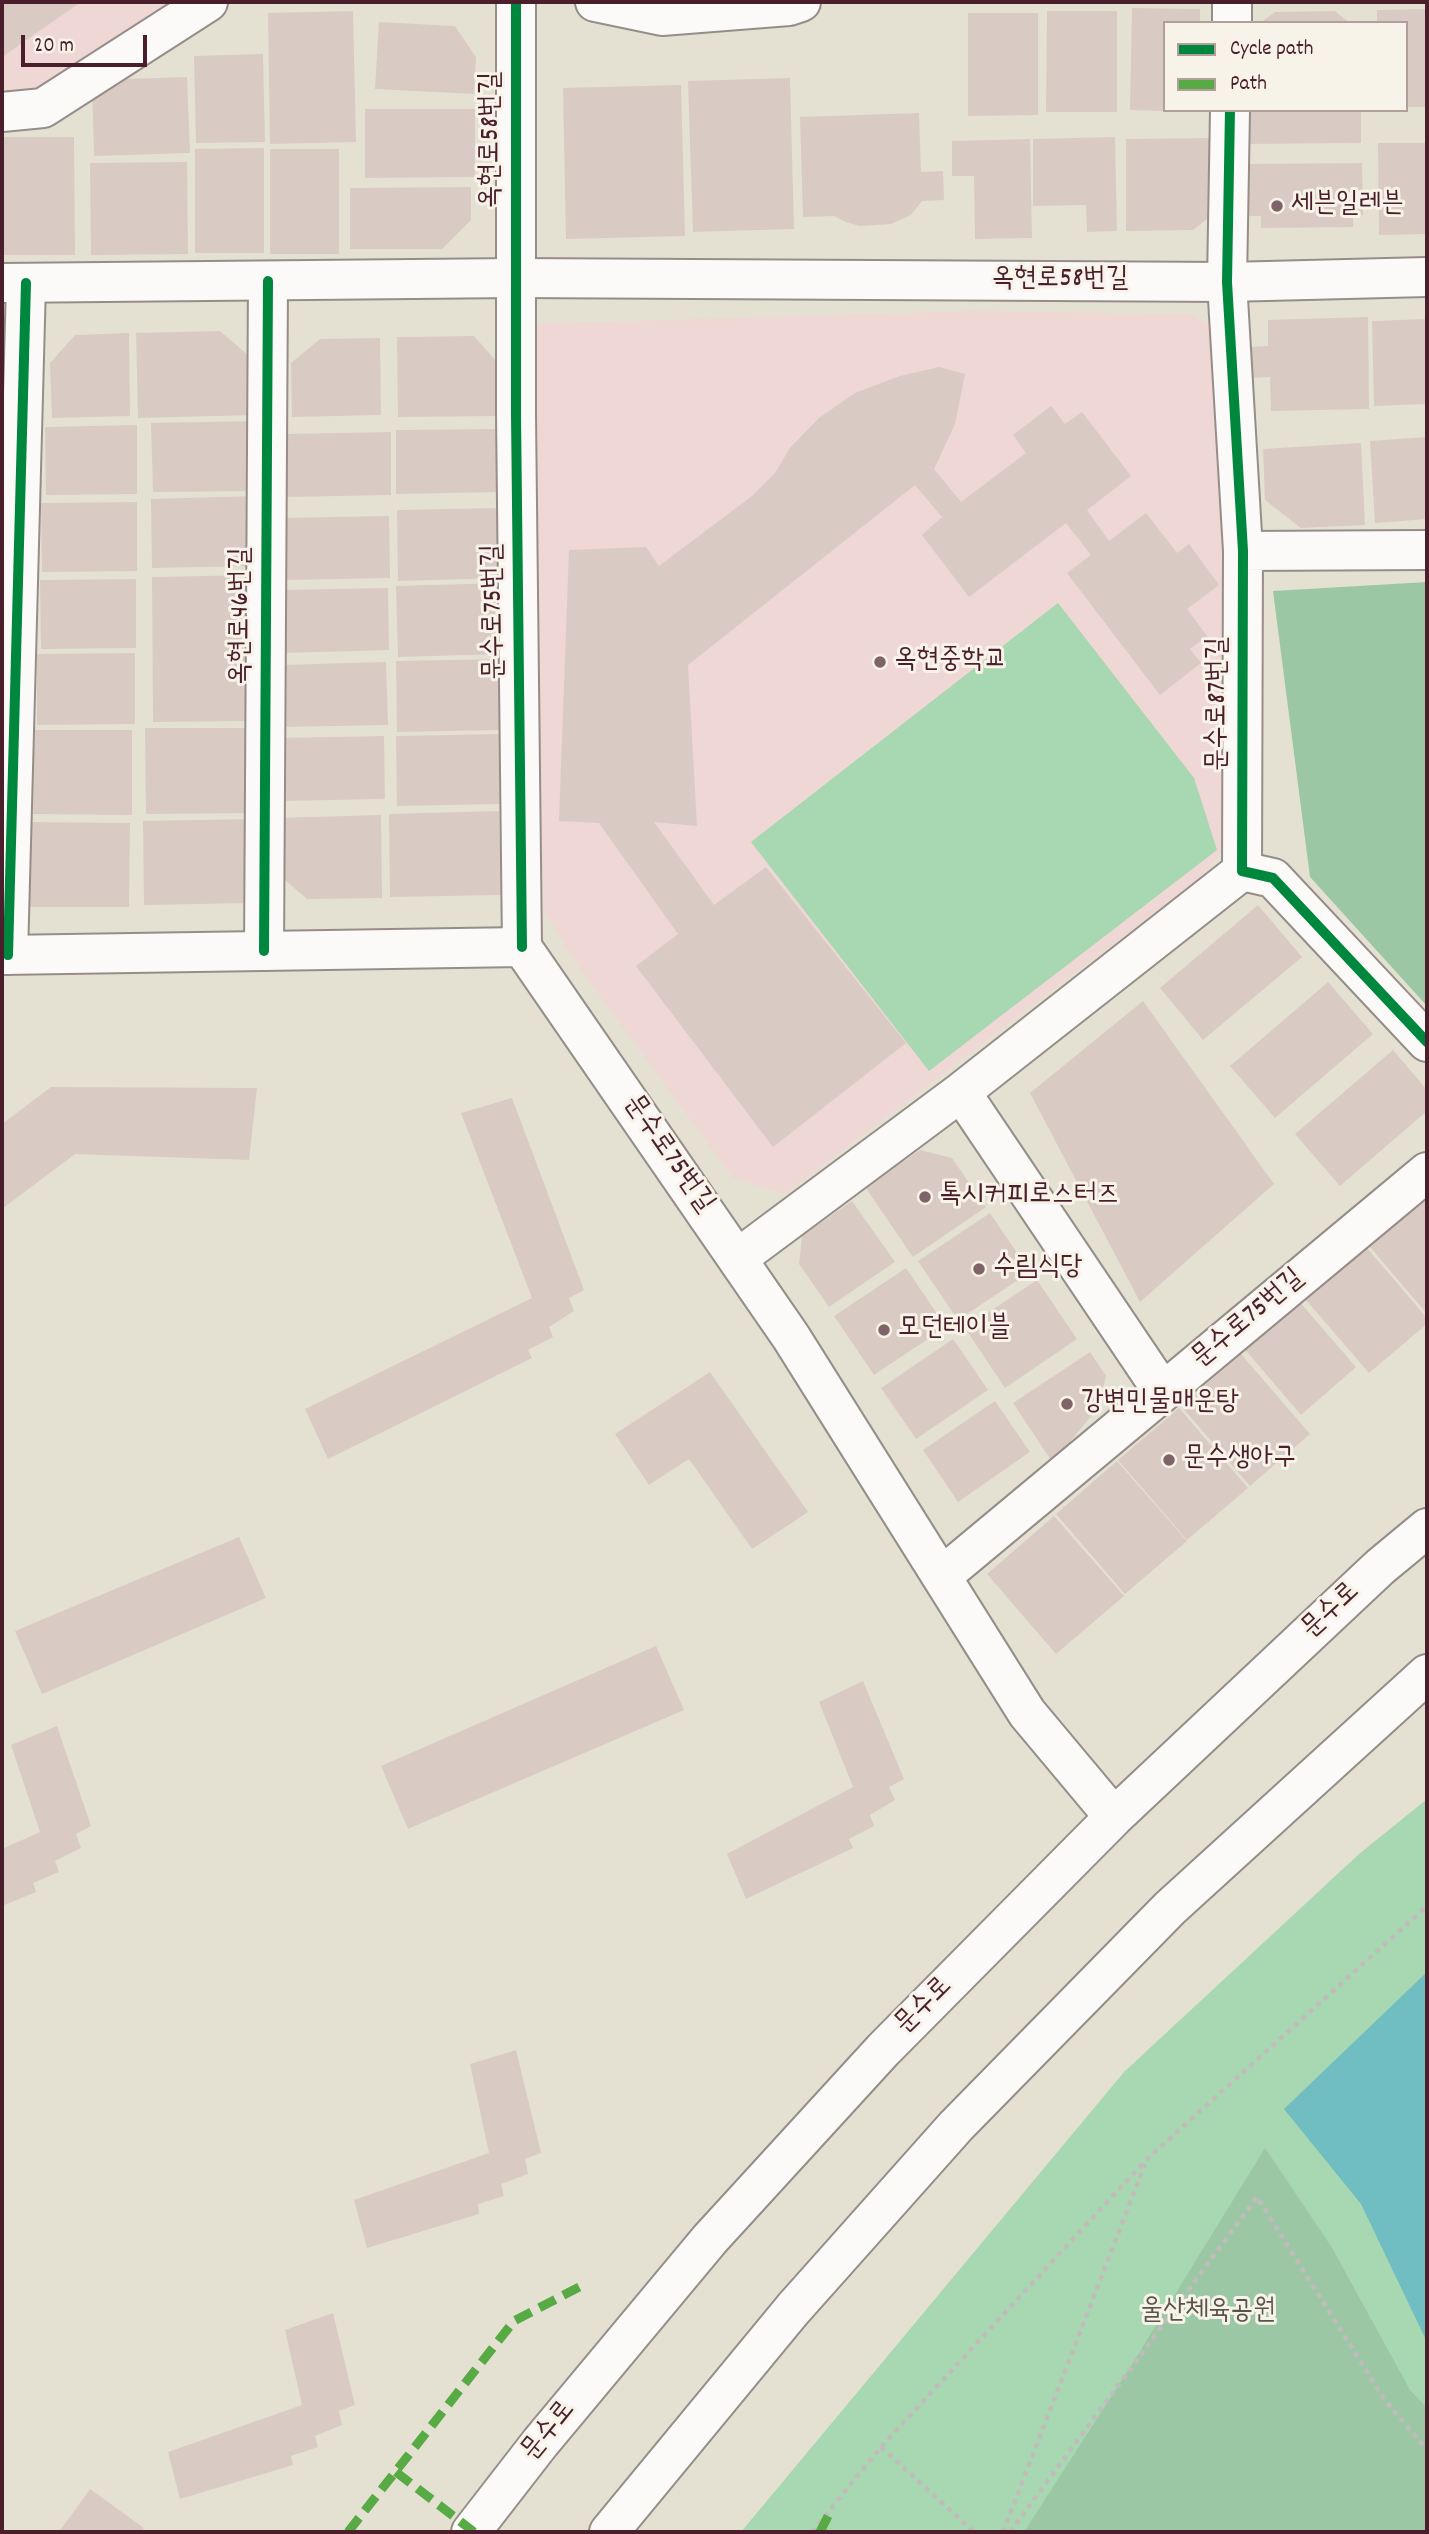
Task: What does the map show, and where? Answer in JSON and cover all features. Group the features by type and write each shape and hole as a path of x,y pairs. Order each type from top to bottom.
{"street":[{"path":"2,112 43,108 208,2"},
{"name":"옥현로58번길","path":"516,2 516,278"},
{"path":"595,2 662,16 789,6 801,2"},
{"path":"1232,2 1232,21"},
{"path":"1227,282 1230,112"},
{"name":"옥현로58번길","path":"14,283 516,278 1227,282 1427,277"},
{"name":"문수로75번길","path":"516,278 522,947 791,1337 1027,1713 1114,1817"},
{"name":"옥현로46번길","path":"264,951 268,281"},
{"name":"문수로87번길","path":"1227,282 1243,551 1242,871"},
{"path":"14,283 5,955 522,947"},
{"path":"1243,551 1427,550"},
{"path":"738,1258 961,1092 1242,871 1273,878 1427,1042"},
{"path":"961,1092 1163,1392"},
{"name":"문수로75번길","path":"942,1576 1427,1172"},
{"name":"문수로","path":"471,2532 540,2443 710,2239 883,2050 1114,1817 1380,1567 1427,1528"},
{"path":"609,2532 793,2309 956,2126 1170,1908 1427,1674"}],"path":[{"path":"812,2532 881,2447 1146,2160 1427,1906"},
{"path":"1003,2532 1146,2160"},
{"path":"1010,2532 1257,2197 1384,2399 1427,2450"},
{"path":"881,2447 974,2532"}],"shaded area":[{"path":"2,2 183,2 38,94 2,98"},
{"name":"옥현중학교","path":"973,311 1189,314 1212,327 1226,559 1221,765 1223,849 1202,876 785,1194 733,1178 576,963 544,910 529,409 529,324"}],"green space":[{"path":"1427,582 1427,1006 1310,877 1273,591"},
{"path":"1058,603 1194,778 1217,850 929,1071 751,842"},
{"name":"울산체육공원","path":"1427,1799 1427,2532 741,2532 1124,2072 1359,1854"},
{"path":"1265,2148 1331,2246 1410,2390 1427,2408 1427,2532 1024,2532 1134,2361"}],"water":[{"path":"1427,1972 1427,2342 1361,2204 1284,2109"}],"building":[{"path":"2,2 81,2 2,57"},
{"path":"1132,8 1200,9 1200,21 1163,21 1163,111 1130,110"},
{"path":"1427,9 1427,107 1408,107 1408,21 1377,21 1377,10"},
{"path":"353,11 356,142 270,144 268,13"},
{"path":"1047,11 1117,11 1117,112 1046,112"},
{"path":"1335,11 1348,21 1263,21 1275,12"},
{"path":"968,13 1038,13 1038,115 968,116"},
{"path":"379,22 455,26 476,57 474,94 375,89"},
{"path":"263,54 265,142 196,143 194,56"},
{"path":"187,77 190,153 94,156 92,80"},
{"path":"790,78 794,229 693,232 688,81"},
{"path":"681,85 685,236 566,239 563,88"},
{"path":"365,109 475,109 475,177 365,178"},
{"path":"1245,112 1361,112 1361,143 1245,144"},
{"path":"919,113 921,172 943,171 944,200 922,201 911,215 891,224 860,226 834,216 803,217 800,117"},
{"path":"2,137 74,137 75,255 2,255"},
{"path":"1115,137 1117,231 1087,232 1086,205 1033,206 1033,139"},
{"path":"1212,138 1212,215 1193,230 1126,231 1126,139"},
{"path":"1030,139 1032,238 975,239 974,176 952,176 952,141"},
{"path":"1378,143 1427,143 1427,234 1379,235"},
{"path":"264,148 264,253 195,253 195,149"},
{"path":"270,149 339,149 339,254 270,254"},
{"path":"187,162 188,254 91,255 90,163"},
{"path":"1362,163 1363,215 1353,216 1353,227 1261,228 1261,216 1242,216 1241,164"},
{"path":"471,187 471,220 442,249 350,249 350,188"},
{"path":"1368,317 1369,409 1271,411 1270,377 1250,378 1249,347 1268,346 1268,320"},
{"path":"1427,319 1427,404 1374,406 1372,321"},
{"path":"220,331 256,362 257,415 138,418 136,333"},
{"path":"129,333 130,416 52,418 50,363 75,335"},
{"path":"474,336 498,363 498,416 398,417 397,337"},
{"path":"380,338 381,415 292,417 291,363 320,339"},
{"path":"939,367 965,374 955,424 934,469 961,502 1026,453 1013,435 1051,406 1065,424 1082,412 1131,476 1087,510 1109,541 1146,513 1177,553 1189,544 1219,585 1187,609 1207,636 1190,649 1201,663 1160,695 1067,573 1091,555 1066,523 969,597 922,535 942,517 915,485 688,665 697,826 654,822 714,905 766,867 906,1043 773,1147 636,966 678,934 599,823 559,821 569,550 646,547 659,566 752,496 775,473 790,448 819,418 855,393 900,376"},
{"path":"257,421 257,491 153,492 151,423"},
{"path":"137,425 137,494 46,495 45,427"},
{"path":"504,429 504,492 396,494 396,430"},
{"path":"391,432 391,495 287,497 286,434"},
{"path":"1427,437 1427,519 1375,523 1370,441"},
{"path":"1361,443 1365,525 1301,528 1265,500 1263,449"},
{"path":"255,496 257,566 152,568 151,499"},
{"path":"137,502 137,571 42,572 41,503"},
{"path":"502,508 504,578 398,581 397,510"},
{"path":"389,516 390,578 284,580 283,518"},
{"path":"255,575 257,721 153,722 152,577"},
{"path":"136,579 136,648 41,649 40,580"},
{"path":"502,583 504,654 398,657 396,586"},
{"path":"388,588 389,650 283,653 282,590"},
{"path":"135,653 135,724 37,725 37,654"},
{"path":"502,659 503,730 397,732 396,661"},
{"path":"386,662 388,725 281,727 280,665"},
{"path":"145,728 256,728 256,813 146,814"},
{"path":"34,730 132,730 132,815 33,814"},
{"path":"500,734 502,804 397,806 396,736"},
{"path":"384,736 385,799 279,801 278,738"},
{"path":"499,811 501,895 390,897 389,814"},
{"path":"381,815 382,898 307,899 277,873 276,818"},
{"path":"252,819 253,903 144,905 143,821"},
{"path":"27,822 130,823 129,907 26,907"},
{"path":"1258,905 1302,957 1203,1040 1160,988"},
{"path":"1328,982 1373,1034 1275,1118 1230,1066"},
{"path":"1143,1001 1274,1184 1140,1302 1030,1093"},
{"path":"1393,1050 1427,1090 1427,1111 1340,1186 1295,1134"},
{"path":"51,1087 257,1088 249,1160 75,1154 2,1209 2,1124"},
{"path":"512,1098 584,1290 569,1298 574,1311 549,1327 553,1337 528,1350 532,1358 328,1459 305,1409 532,1298 461,1113"},
{"path":"920,1150 952,1158 986,1207 913,1257 865,1187"},
{"path":"1427,1191 1427,1314 1364,1240"},
{"path":"852,1201 895,1262 829,1307 799,1264 802,1236"},
{"path":"990,1213 1030,1272 958,1320 918,1261"},
{"path":"1361,1241 1427,1318 1427,1324 1369,1373 1300,1293"},
{"path":"906,1268 946,1327 874,1375 834,1316"},
{"path":"1037,1280 1077,1339 1005,1388 965,1328"},
{"path":"1297,1299 1356,1367 1301,1415 1242,1346"},
{"path":"953,1339 988,1390 916,1439 881,1388"},
{"path":"1090,1352 1106,1376 1099,1406 1053,1463 1013,1403"},
{"path":"1241,1354 1310,1434 1250,1486 1181,1406"},
{"path":"710,1372 808,1512 752,1549 689,1459 649,1485 615,1434"},
{"path":"995,1401 1030,1452 958,1502 923,1450"},
{"path":"1179,1408 1248,1488 1187,1540 1118,1460"},
{"path":"1117,1461 1187,1541 1125,1594 1056,1514"},
{"path":"1054,1516 1124,1596 1056,1654 987,1574"},
{"path":"239,1537 266,1598 42,1694 15,1631"},
{"path":"656,1646 684,1710 408,1829 381,1766"},
{"path":"863,1681 904,1779 889,1787 895,1800 870,1815 874,1826 849,1839 853,1848 746,1899 727,1854 853,1787 819,1702"},
{"path":"57,1726 91,1826 76,1834 81,1848 55,1861 59,1872 33,1883 36,1892 2,1906 2,1849 40,1832 11,1745"},
{"path":"516,2050 541,2153 525,2159 528,2174 501,2184 504,2196 478,2204 479,2214 367,2248 354,2200 489,2153 470,2064"},
{"path":"333,2313 355,2405 339,2411 342,2425 315,2436 318,2447 291,2456 293,2465 180,2499 168,2452 302,2405 285,2330"},
{"path":"90,2489 144,2528 141,2532 59,2532"}],"marked path":[{"path":"348,2532 514,2321 583,2285"},
{"path":"396,2472 474,2532"},
{"path":"820,2532 832,2508"}],"cycle path":[{"path":"516,2 516,415 522,947"},
{"path":"1230,112 1227,282 1243,551 1242,871 1273,878 1427,1042"},
{"path":"264,951 268,281"},
{"path":"8,955 26,283"}],"place":[{"name":"세븐일레븐","path":"1277,206"},
{"name":"옥현중학교","path":"880,662"},
{"name":"톡시커피로스터즈","path":"925,1197"},
{"name":"수림식당","path":"979,1269"},
{"name":"모던테이블","path":"884,1330"},
{"name":"강변민물매운탕","path":"1067,1404"},
{"name":"문수생아구","path":"1169,1460"}]}
